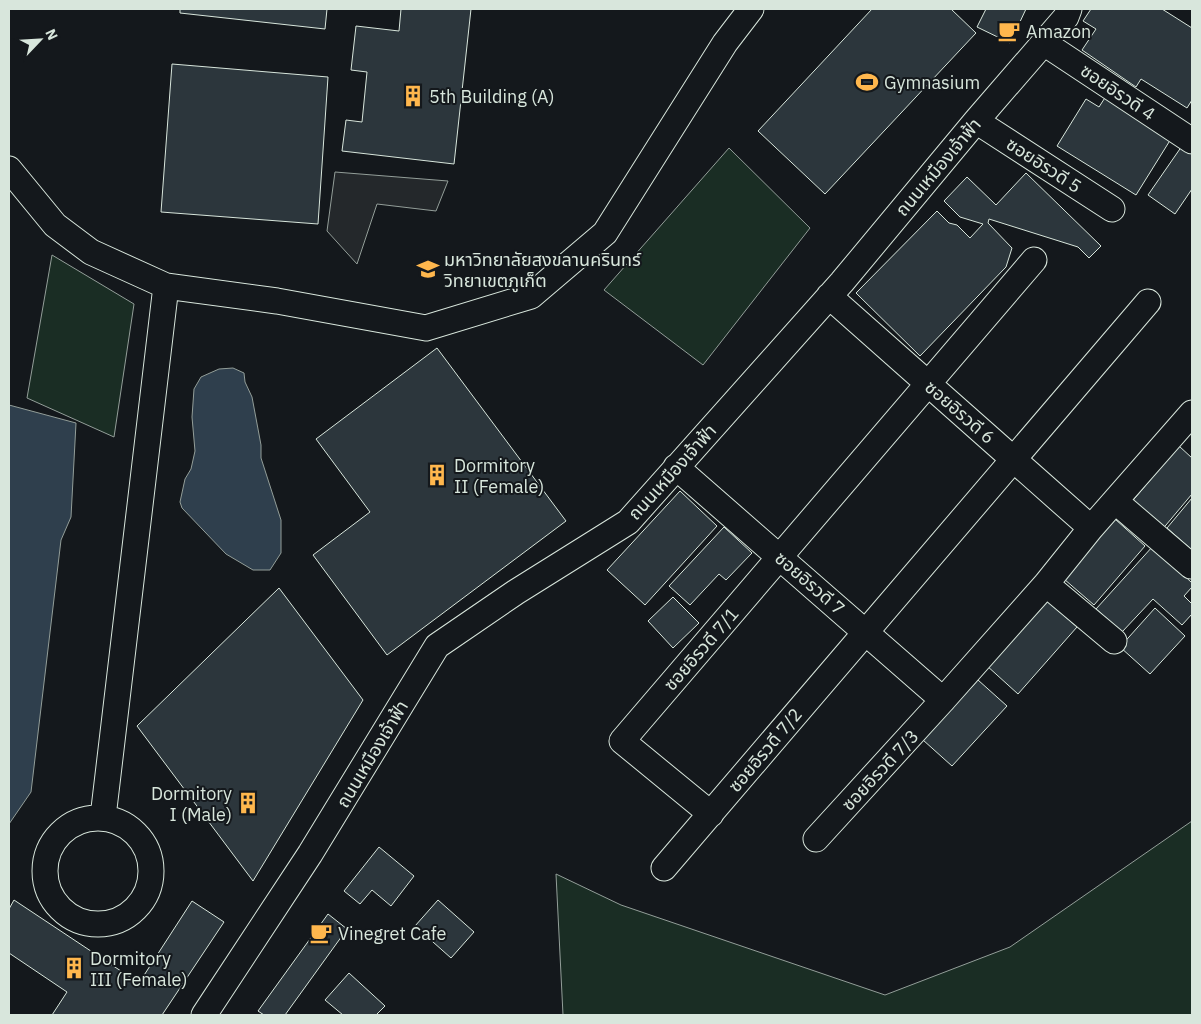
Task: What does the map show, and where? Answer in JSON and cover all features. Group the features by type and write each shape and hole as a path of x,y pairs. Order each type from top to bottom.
{"street":[{"path":"9,169 55,225 91,252 166,286 277,301 426,328 531,296 605,233 724,43 751,9"},
{"name":"ถนนเหมืองเจ้าฟ้า","path":"204,1015 310,854 437,646 516,592 628,522 848,275 976,121 1066,17 1069,9"},
{"name":"ซอยอิรวดี 4","path":"1044,43 1192,141"},
{"name":"ซอยอิรวดี 5","path":"976,121 1112,209"},
{"name":"ซอยอิรวดี 7/1","path":"711,814 622,741 1034,260"},
{"path":"103,817 166,286"},
{"name":"ซอยอิรวดี 6","path":"829,296 1091,528"},
{"name":"ซอยอิรวดี 7/2","path":"664,868 1148,302"},
{"name":"ซอยอิรวดี 7/3","path":"816,839 943,700 1046,584 1091,528 1191,419"},
{"name":"ซอยอิรวดี 7","path":"676,467 943,700"},
{"path":"1115,501 1191,566"},
{"path":"1046,584 1114,641"},
{"path":"103,817 121,822 136,833 146,848 151,866 150,884 142,901 129,914 113,922 95,924 77,920 63,911 52,898 46,882 45,865 49,849 58,835 71,824 87,818 103,817"}],"green space":[{"path":"729,148 810,228 703,365 604,290"},
{"path":"52,255 134,304 114,437 27,398"},
{"path":"1192,821 1192,1015 563,1015 556,874 621,905 885,995 1010,947"}],"shaded area":[{"path":"335,172 448,181 436,211 377,204 357,264 327,231"}],"water":[{"path":"233,368 244,373 245,382 252,397 261,445 261,458 281,520 281,553 270,570 253,570 226,554 182,508 180,502 185,479 191,469 195,451 192,417 194,389 201,377 219,369"},
{"path":"9,405 76,423 71,517 61,540 31,792 9,824"}],"building":[{"path":"180,9 327,9 325,29 180,13"},
{"name":"5th Building (A)","path":"401,9 471,9 454,164 342,151 346,120 362,122 367,72 351,70 356,26 399,31"},
{"name":"Gymnasium","path":"872,9 951,9 976,33 825,194 758,131"},
{"path":"986,9 1026,9 1010,43 977,27"},
{"path":"1091,9 1162,9 1192,28 1192,100 1187,108 1141,79 1136,87 1082,50 1096,29 1083,21"},
{"path":"172,64 328,77 318,224 161,212"},
{"path":"1108,93 1174,134 1136,195 1057,146 1086,99 1099,107"},
{"path":"1184,143 1192,149 1192,189 1175,214 1148,195"},
{"path":"1026,173 1101,246 1089,258 1078,247 989,219 988,223 1012,248 1006,267 920,356 856,293 937,211 949,223 957,225 970,238 983,224 960,217 944,201 967,177 996,205"},
{"name":"Dormitory II (Female)","path":"437,348 566,521 387,655 313,555 370,512 316,439"},
{"path":"1179,446 1192,458 1192,494 1161,531 1129,505"},
{"path":"680,491 717,526 645,605 607,570"},
{"path":"1192,498 1192,550 1167,528"},
{"path":"1115,519 1145,546 1094,605 1064,579"},
{"path":"724,527 752,553 726,580 719,574 690,605 669,586"},
{"path":"1153,546 1192,583 1192,587 1184,596 1192,604 1192,614 1182,625 1153,599 1122,632 1096,609"},
{"name":"Dormitory I (Male)","path":"279,588 363,700 253,881 137,726"},
{"path":"673,597 699,623 673,648 648,621"},
{"path":"1044,598 1077,627 1018,694 986,665"},
{"path":"1155,608 1185,636 1150,674 1120,647"},
{"path":"978,680 1007,706 952,766 923,740"},
{"path":"379,847 414,876 391,906 372,890 360,904 344,891"},
{"name":"Dormitory III (Female)","path":"14,900 139,983 192,901 224,922 162,1015 52,1015 67,992 9,953 9,909"},
{"path":"438,900 474,932 451,958 415,926"},
{"path":"328,914 347,929 285,1015 264,1015 258,1011"},
{"path":"349,973 385,1006 376,1015 343,1015 325,1000"}],"place":[{"name":"Amazon","path":"1009,31"},
{"name":"Gymnasium","path":"867,82"},
{"name":"5th Building (A)","path":"413,96"},
{"name":"มหาวิทยาลัยสงขลานครินทร์ วิทยาเขตภูเก็ต","path":"428,269"},
{"name":"Dormitory II (Female)","path":"437,475"},
{"name":"Dormitory I (Male)","path":"248,803"},
{"name":"Vinegret Cafe","path":"321,933"},
{"name":"Dormitory III (Female)","path":"74,968"}]}
